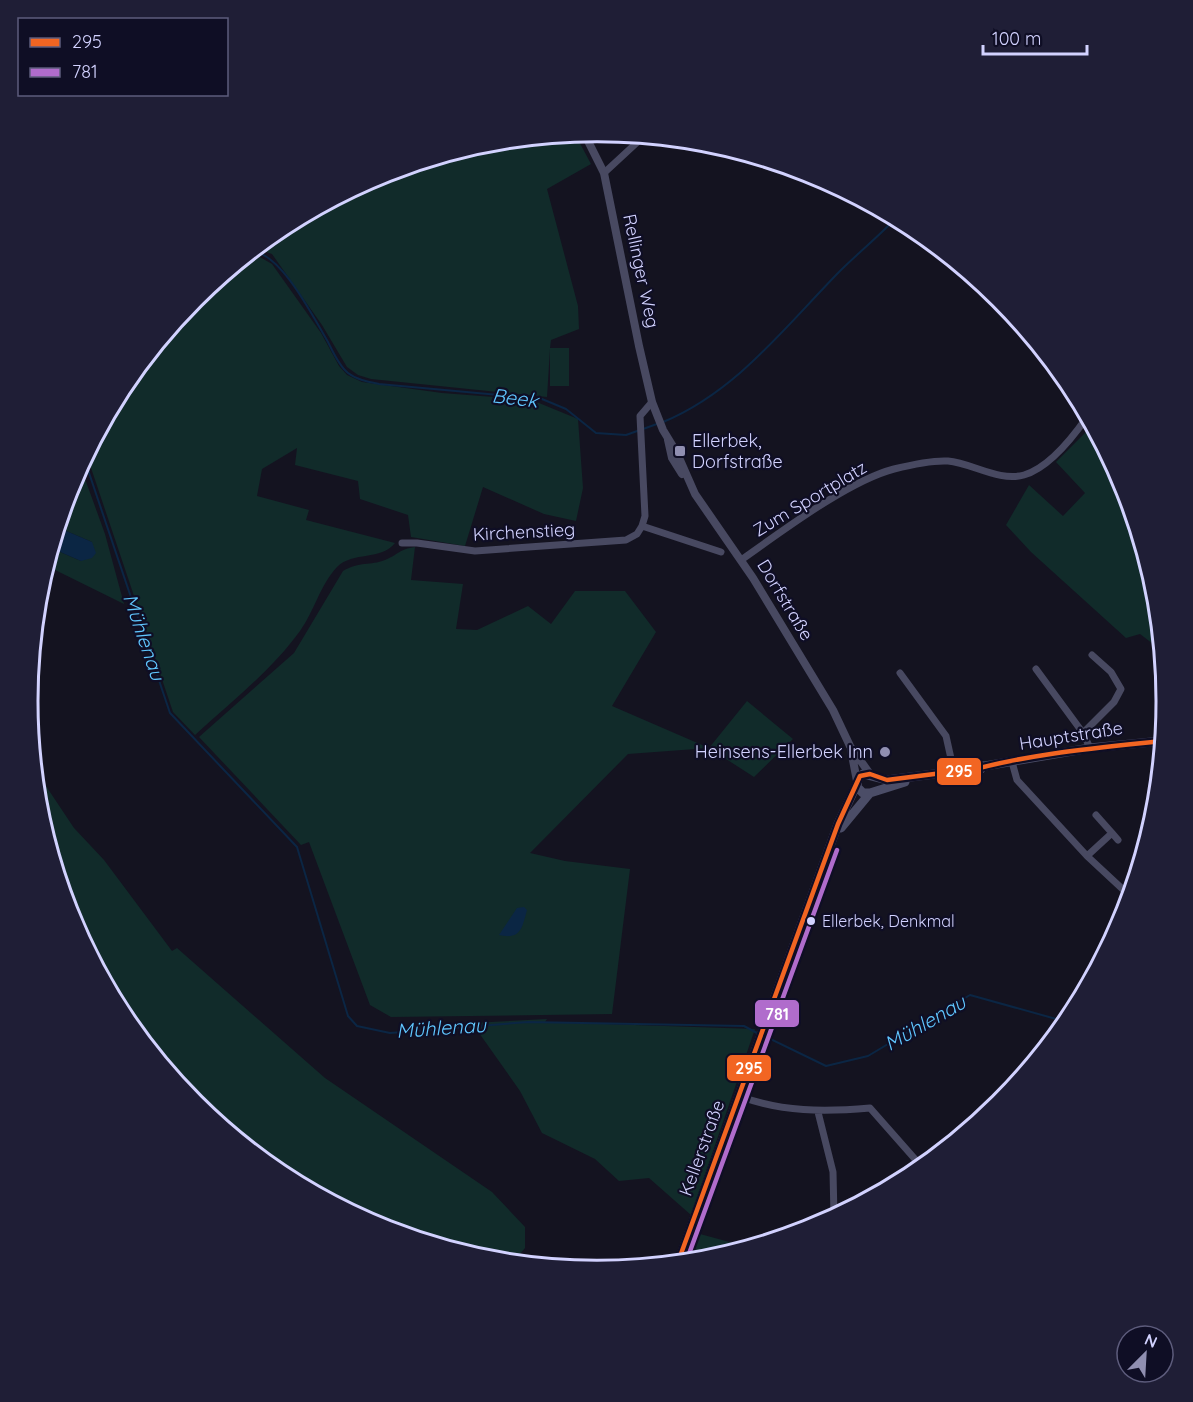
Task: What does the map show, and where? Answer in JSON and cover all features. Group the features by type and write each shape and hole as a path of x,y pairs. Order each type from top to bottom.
{"main road":[{"name":"Hauptstraße","path":"872,792 956,771 969,772 986,766 1090,748 1154,742"},
{"path":"863,774 872,775 877,785 872,792 861,792 857,782 863,774"},
{"name":"Hauptstraße","path":"872,775 886,780 925,777"},
{"name":"Kellerstraße","path":"682,1253 833,843 838,824 857,782"},
{"name":"Kellerstraße","path":"833,843 848,817 872,792"}],"street":[{"name":"Rellinger Weg","path":"589,142 604,173 652,402 658,418"},
{"path":"604,173 636,143"},
{"path":"652,402 640,416 645,516 642,526 721,552"},
{"name":"Dorfstraße","path":"658,418 677,453 685,476 708,516 741,560 833,710 850,746 872,775"},
{"name":"Zum Sportplatz","path":"741,560 811,512 892,469 946,461 999,474 1024,475 1052,456 1082,423"},
{"name":"Kirchenstieg","path":"402,543 475,551 530,549 626,540 637,534 642,526"},
{"path":"1083,733 1114,702 1121,689 1115,677 1092,655"},
{"path":"1036,669 1083,733 1090,748"},
{"path":"900,673 946,736 956,771"},
{"name":"Dorfstraße","path":"850,746 857,782"},
{"path":"1012,762 1017,780 1087,856 1123,889"},
{"path":"1095,815 1118,840"},
{"path":"1087,856 1112,833"},
{"path":"739,1096 762,1105 818,1112 870,1108 916,1160"},
{"path":"818,1112 833,1172 834,1207"}],"green space":[{"path":"580,142 591,164 547,189 578,306 579,329 551,340 550,348 569,348 569,386 550,386 550,349 547,397 371,379 358,375 347,367 322,325 272,254 265,251 317,217 349,200 417,172 452,161 524,147"},
{"path":"258,256 272,264 321,333 339,366 347,375 362,382 539,403 578,419 583,488 576,521 544,514 483,487 465,546 411,537 408,515 360,499 358,481 295,465 297,448 262,469 257,496 309,510 306,520 395,543 382,552 351,559 337,567 326,582 305,624 289,646 250,686 195,735 173,712 90,465 112,421 132,390 176,332 228,281"},
{"path":"1086,432 1113,487 1126,521 1145,592 1152,643 1140,634 1126,638 1031,552 1006,525 1029,485 1063,516 1085,493 1056,462"},
{"path":"84,477 105,534 124,604 54,569 58,551 81,561 92,542 64,530"},
{"path":"415,547 411,580 463,584 456,629 477,630 528,606 551,624 575,591 625,591 656,632 612,706 709,748 628,754 530,853 565,861 630,869 612,1014 391,1017 370,1005 309,842 301,845 199,737 294,653 343,571 385,560"},
{"path":"747,701 793,739 754,777 709,748"},
{"path":"43,782 74,828 104,860 172,951 177,948 325,1078 492,1192 525,1227 525,1248 520,1254 452,1241 417,1230 349,1202 286,1166 228,1121 201,1096 176,1070 132,1012 95,948 67,881 48,810"},
{"path":"547,1019 545,1022 755,1029 691,1215 649,1178 619,1181 595,1159 542,1133 520,1091 472,1023"},
{"path":"700,1234 733,1243 706,1249 694,1251"}],"water":[{"path":"64,530 92,542 96,553 92,558 81,561 58,551"},
{"path":"524,907 527,910 519,931 512,936 499,935 517,908"}],"waterway":[{"name":"Beek","path":"663,422 714,394 737,376 779,336 839,272 889,225"},
{"name":"Beek","path":"261,254 274,263 296,288 339,363 355,377 379,384 542,399 566,409 596,433 626,435 657,424"},
{"name":"Mühlenau","path":"88,470 170,713 297,847 348,1016 357,1026 390,1033 528,1022 744,1026 757,1033"},
{"name":"Mühlenau","path":"762,1035 826,1066 868,1056 970,995 1056,1019"}],"transit line":[{"name":"295","path":"681,1253 838,824 860,776 870,774 887,780 958,771 961,773 1035,756 1154,742"},
{"name":"781","path":"690,1252 837,850"}],"place":[{"name":"Ellerbek, Dorfstraße","path":"680,451"},
{"name":"Heinsens-Ellerbek Inn","path":"885,752"},
{"name":"Ellerbek, Denkmal","path":"811,921"}]}
